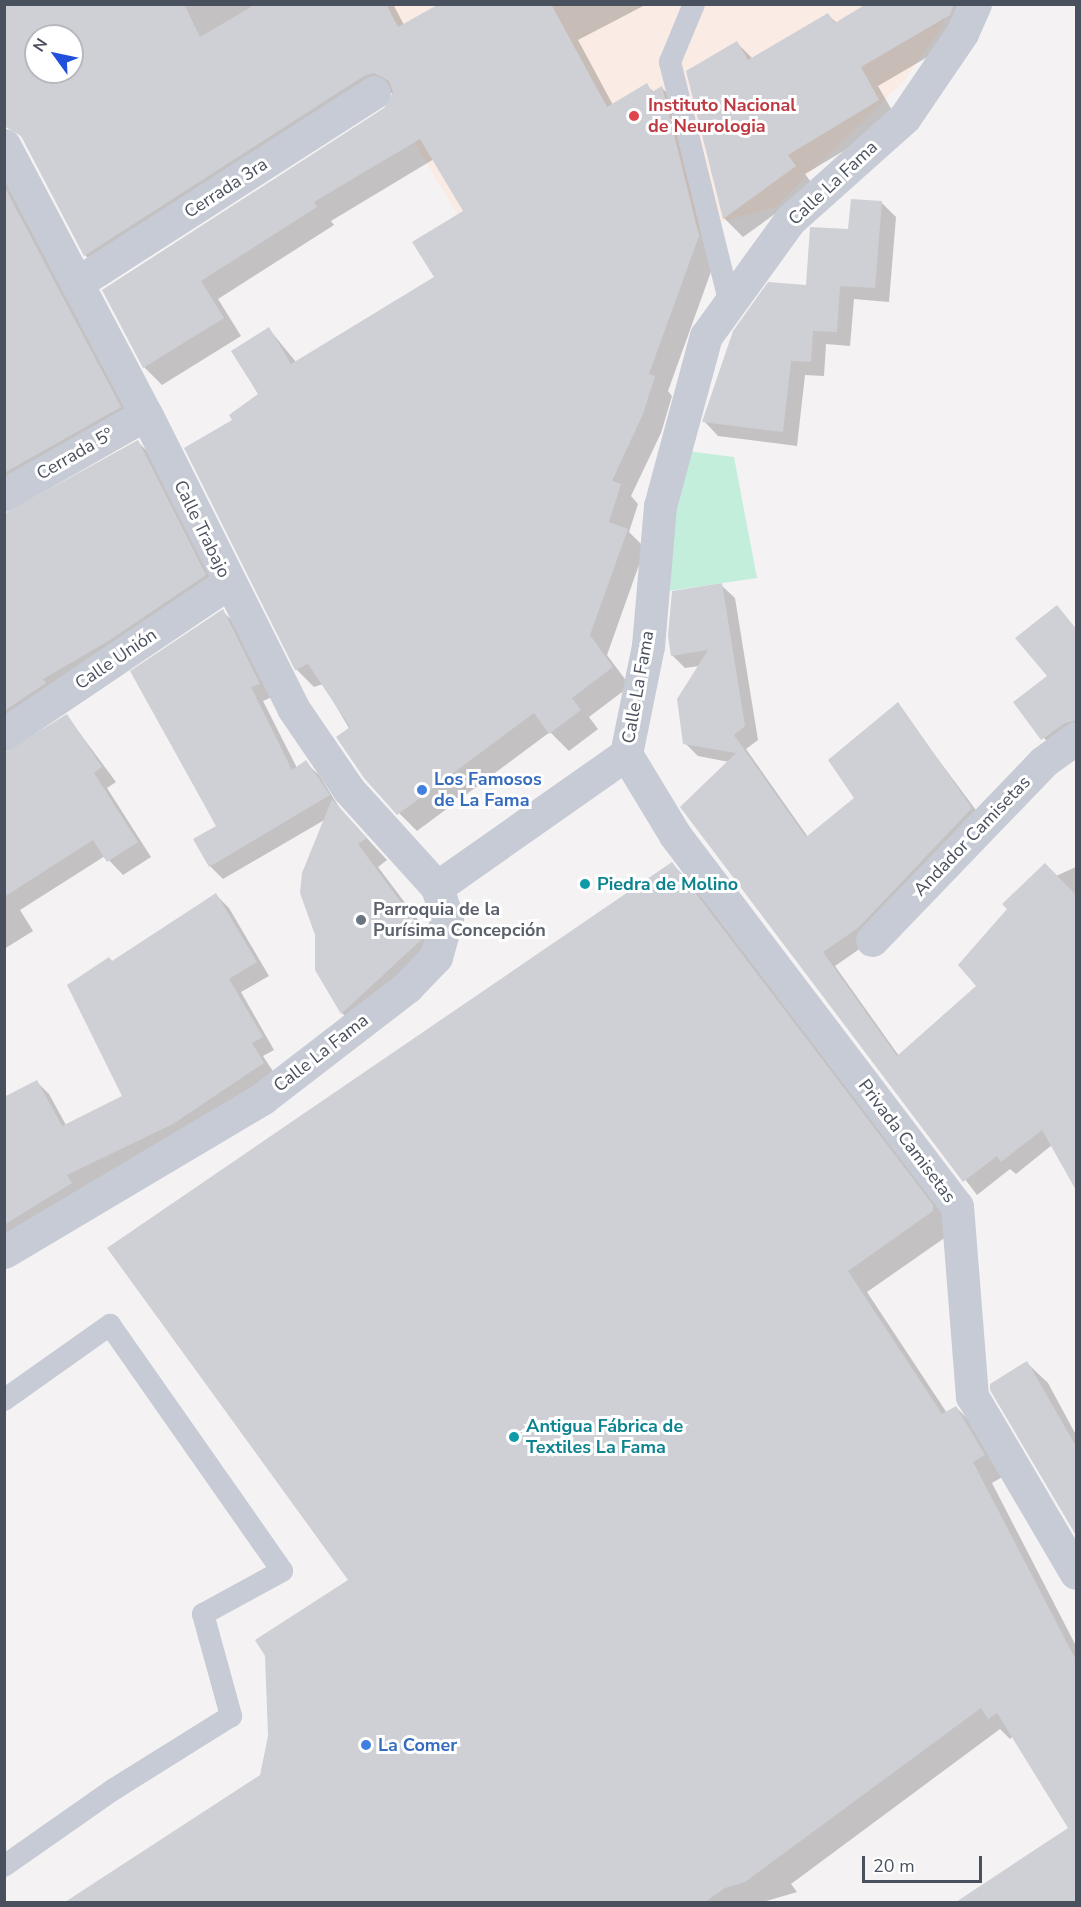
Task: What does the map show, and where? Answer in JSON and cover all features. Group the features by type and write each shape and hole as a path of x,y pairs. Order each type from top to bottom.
{"street":[{"name":"Calle La Fama","path":"4,1252 263,1098 407,987 436,957 447,918 437,887 626,754 648,646 660,506 706,336 790,220 905,117 962,33 975,4"},
{"name":"Cerrada 3ra","path":"77,283 374,92"},
{"name":"Calle Trabajo","path":"4,145 146,414 228,583 293,708 337,772 437,887"},
{"name":"Cerrada 5º","path":"4,495 146,414"},
{"name":"Calle Unión","path":"7,725 228,583"},
{"name":"Andador Camisetas","path":"872,940 1043,762 1077,738"},
{"name":"Privada Camisetas","path":"626,754 675,835 957,1206 972,1396 1077,1574"}],"lane":[{"path":"694,4 670,62 730,304"},
{"path":"4,1400 110,1325 282,1571 203,1614 231,1716 114,1789 4,1866"}],"shaded area":[{"name":"Instituto Nacional de Neurologia","path":"340,5 951,5 940,30 903,82 775,207 499,285 419,150"}],"green space":[{"path":"687,451 734,457 757,578 661,592 668,508"}],"building":[{"path":"4,4 184,4 200,37 256,4 386,4 398,27 439,4 551,4 607,107 647,83 652,92 662,86 699,236 649,374 655,376 643,414 612,481 621,484 609,522 628,529 590,635 613,667 572,698 581,710 549,734 534,713 397,815 364,778 336,737 350,727 308,664 295,670 184,448 232,420 229,415 258,394 231,351 269,327 291,364 434,277 412,242 463,211 420,139 314,202 317,207 201,281 224,318 143,368 102,290 384,108 393,92 389,81 374,73 364,76 84,256 21,136 4,126"},
{"path":"866,4 954,4 950,15 861,67 879,100 788,155 796,166 723,219 686,71 737,41 748,60 828,13 835,23"},
{"path":"4,186 121,407 4,473"},
{"path":"851,199 882,201 875,288 840,286 837,332 813,331 811,362 791,361 783,432 702,422 733,331 768,282 806,285 810,227 848,229"},
{"path":"138,440 206,575 110,640 43,679 46,683 4,711 4,514"},
{"path":"722,583 745,726 734,735 806,837 854,798 828,760 898,702 972,808 858,928 823,952 897,1056 976,986 958,965 1007,909 1002,904 1045,863 1077,896 1077,1192 1042,1130 1001,1162 997,1156 963,1182 680,807 736,753 683,744 677,699 708,650 671,656 668,636 672,591"},
{"path":"1057,605 1077,630 1077,720 1065,723 1041,740 1013,702 1047,676 1015,638"},
{"path":"223,609 260,684 251,687 292,770 306,760 330,795 209,867 193,839 216,826 130,671"},
{"path":"67,714 102,767 94,773 138,842 107,862 93,840 4,897 4,753"},
{"name":"Parroquia de la Purísima Concepción","path":"332,799 367,838 358,844 418,925 421,940 341,1014 315,970 315,935 300,893 302,873"},
{"name":"Antigua Fábrica de Textiles La Fama","path":"672,862 933,1205 933,1211 848,1271 942,1414 956,1406 985,1455 973,1462 1077,1662 1077,1902 956,1902 1068,1828 997,1713 988,1719 981,1708 745,1882 725,1888 705,1902 65,1902 260,1775 268,1736 265,1656 255,1640 348,1580 107,1248"},
{"path":"216,893 257,962 229,979 263,1037 252,1043 264,1063 173,1124 67,1175 72,1183 4,1225 4,1097 37,1080 62,1126 122,1096 67,985 109,957 112,961"},
{"path":"1027,1361 1077,1448 1077,1537 990,1390 990,1384"}],"place":[{"name":"Instituto Nacional de Neurologia","path":"634,116"},
{"name":"Los Famosos de La Fama","path":"422,790"},
{"name":"Piedra de Molino","path":"585,884"},
{"name":"Parroquia de la Purísima Concepción","path":"361,920"},
{"name":"Antigua Fábrica de Textiles La Fama","path":"514,1437"},
{"name":"La Comer","path":"366,1745"}]}
